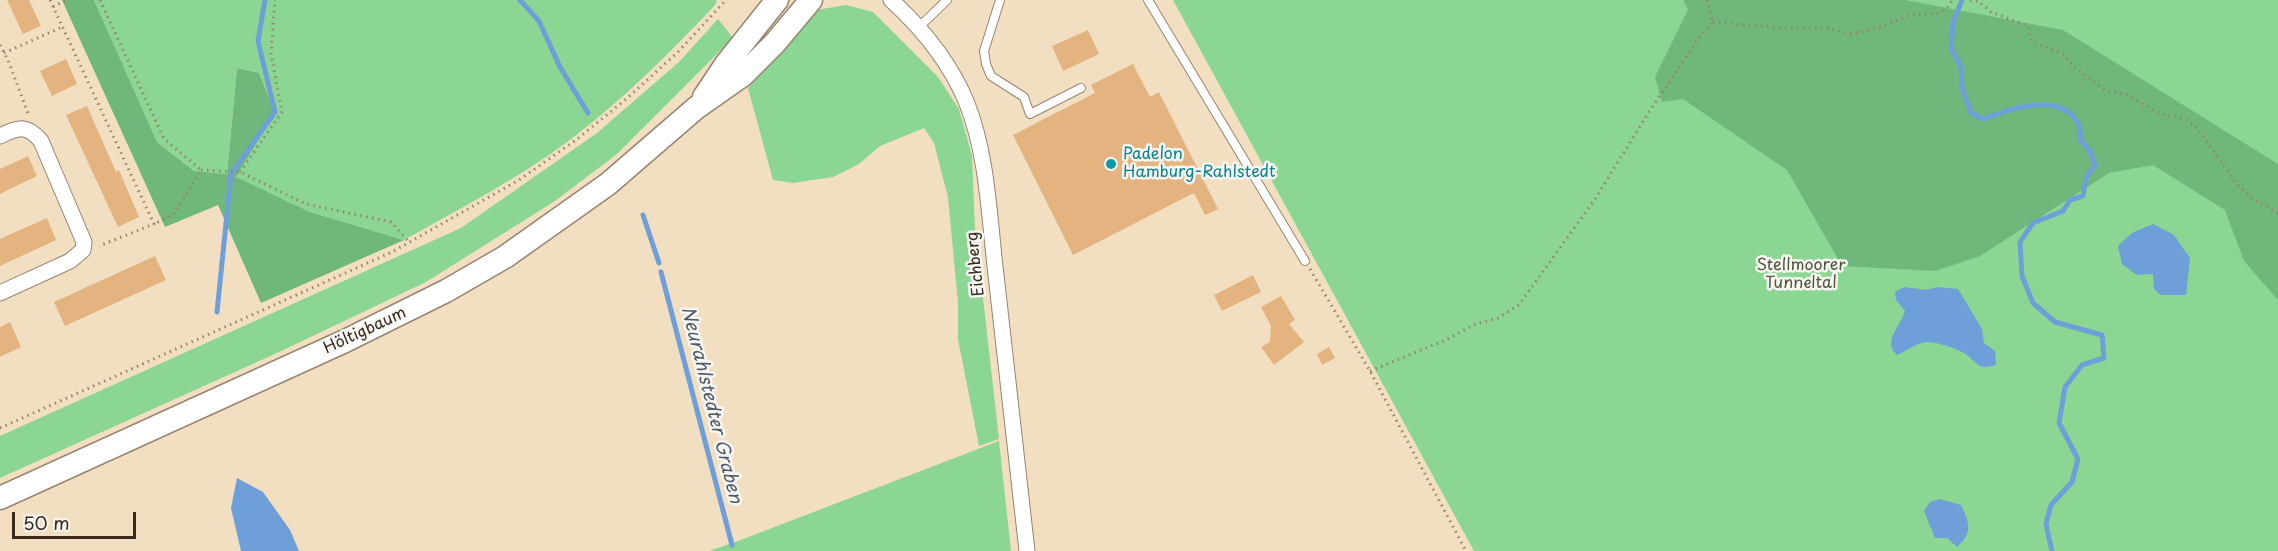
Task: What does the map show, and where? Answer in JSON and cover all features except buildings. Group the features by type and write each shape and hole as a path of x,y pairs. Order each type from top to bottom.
{"main road":[{"name":"Höltigbaum","path":"696,108 726,64 777,0"},
{"name":"Höltigbaum","path":"0,498 345,341 446,291 505,257 608,184 696,108 742,75 775,43 811,0"}],"street":[{"name":"Eichberg","path":"891,0 919,27 936,48 958,85 974,126 981,159 1027,551"},
{"path":"0,136 12,130 28,129 41,141 84,242 83,250 70,261 0,293"}],"lane":[{"path":"919,27 947,0"},
{"path":"1000,0 984,51 991,76 1024,97 1030,114 1081,88"},
{"path":"1148,0 1305,261"}],"path":[{"path":"50,0 154,224"},
{"path":"53,7 66,0"},
{"path":"100,0 164,139 201,170 240,172 306,204 391,222 410,242"},
{"path":"240,172 282,112 271,54 275,0"},
{"path":"1707,0 1713,22"},
{"path":"1713,22 1783,28 1826,28 1852,34 1883,26 1910,15 1936,13 1946,9 1953,0 1956,0"},
{"path":"1970,0 1978,1 1991,12 2028,26 2031,41 2064,54 2073,66 2106,91 2126,94 2160,114 2186,119 2196,127 2236,183 2250,197 2278,213"},
{"path":"0,428 392,252 519,180 576,140 625,100 677,53 724,2"},
{"path":"1370,371 1448,339 1473,325 1498,318 1519,305 1595,199 1648,112 1699,38 1713,22"},
{"path":"4,53 62,27"},
{"path":"0,47 28,111 28,129"},
{"path":"83,250 106,245 173,215 201,170"},
{"path":"1305,261 1370,371 1466,551"}],"green space":[{"path":"62,0 94,0 157,142 194,171 227,174 237,68 259,73 275,112 236,177 310,212 404,240 261,303 218,205 165,227"},
{"path":"94,0 717,0 715,5 645,76 569,140 515,177 404,240 310,212 235,177 275,112 259,73 237,68 227,174 194,171 157,142"},
{"name":"Stellmoorer Tunneltal","path":"1173,0 2278,0 2278,551 1474,551"},
{"path":"1683,0 1905,0 2063,30 2278,164 2278,300 2244,261 2225,210 2153,165 2109,173 1980,256 1935,271 1842,266 1787,170 1683,99 1662,102 1655,77 1688,10"},
{"path":"846,5 873,12 938,77 959,109 972,156 975,227 999,439 979,446 958,339 958,303 948,197 934,143 924,128 880,146 859,164 833,177 793,183 773,180 748,88 816,10"},
{"path":"718,19 733,38 617,154 555,201 426,282 277,353 0,478 0,436 461,228 597,133 679,62"},
{"path":"999,441 1011,551 709,551 738,541"}],"water":[{"path":"2153,224 2174,235 2190,258 2186,295 2161,295 2154,289 2153,274 2137,275 2122,264 2118,246 2132,233"},
{"path":"1904,287 1926,290 1937,287 1958,289 1982,329 1984,343 1995,351 1996,365 1985,367 1978,365 1960,351 1931,342 1919,344 1897,355 1891,344 1905,311 1896,300 1895,292"},
{"path":"237,478 263,492 290,530 299,551 241,551 231,508"},
{"path":"1940,499 1961,505 1966,517 1968,532 1957,547 1947,538 1935,538 1924,511 1930,502"}],"waterway":[{"path":"217,312 231,174 275,112 258,41 265,0"},
{"path":"520,0 539,21 560,67 588,113"},
{"path":"1962,0 1953,22 1951,48 1961,67 1962,88 1971,113 1983,119 2020,107 2034,105 2059,107 2070,113 2078,123 2081,141 2089,149 2095,165 2086,178 2083,196 2070,200 2063,211 2033,223 2020,242 2022,276 2033,303 2055,322 2102,335 2104,358 2082,365 2065,387 2059,423 2078,459 2072,482 2051,505 2046,524 2052,551"},
{"name":"Neurahlstedter Graben","path":"643,215 659,263"},
{"name":"Neurahlstedter Graben","path":"661,272 732,545"}],"place":[{"name":"Padelon Hamburg-Rahlstedt","path":"1111,164"}]}
